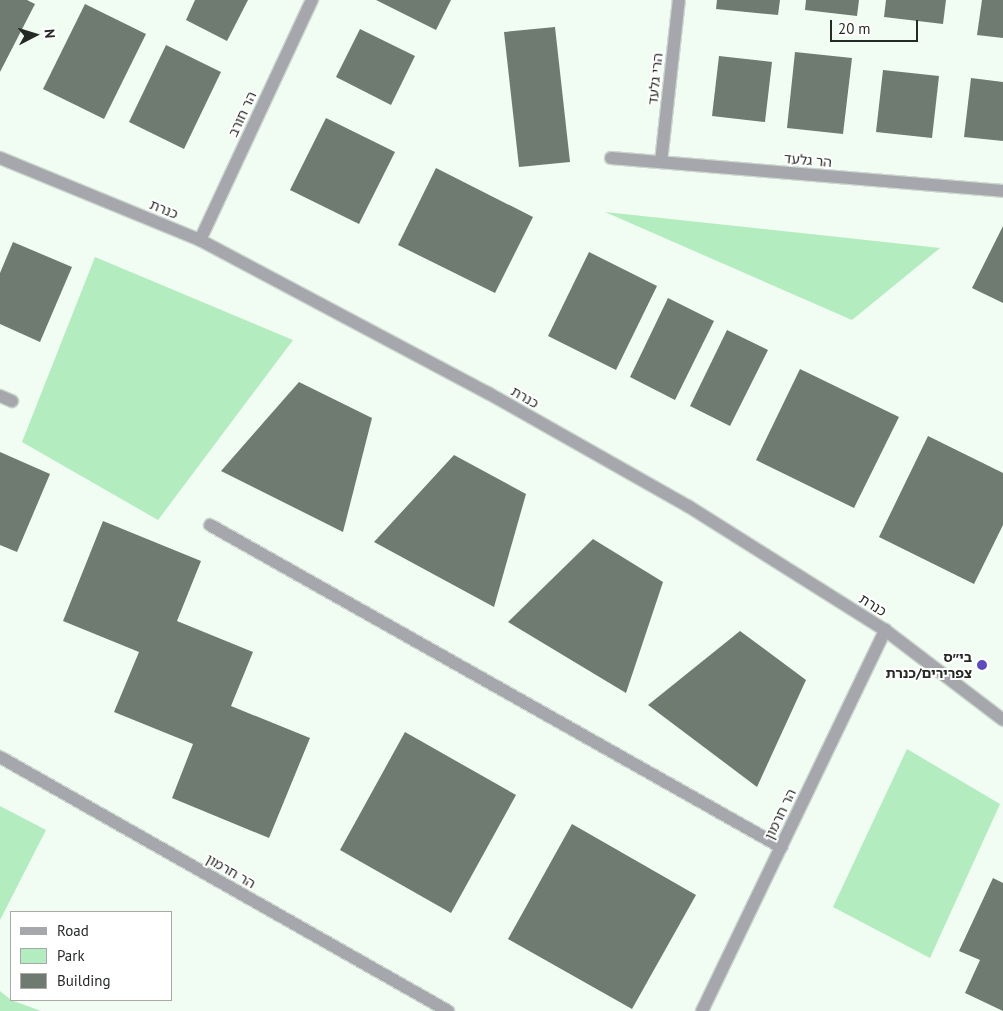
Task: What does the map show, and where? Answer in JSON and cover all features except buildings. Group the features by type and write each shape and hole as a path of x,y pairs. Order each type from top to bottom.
{"street":[{"name":"הר חורב","path":"200,240 312,0"},
{"name":"הרי גלעד","path":"661,162 679,0"},
{"name":"כנרת","path":"0,158 200,240 488,393 680,502 885,630 1003,720"},
{"name":"הר גלעד","path":"611,158 1003,191"},
{"path":"210,525 781,847"},
{"name":"הר חרמון","path":"702,1011 885,630"},
{"name":"הר חרמון","path":"0,757 448,1011"}],"green space":[{"path":"605,212 940,248 852,320"},
{"path":"95,257 293,340 158,520 22,442"},
{"path":"907,749 1000,804 930,958 833,907"},
{"path":"0,806 46,830 0,920"},
{"path":"0,991 10,1001 41,1011 0,1011"}],"place":[{"name":"בי״ס צפרירים/כנרת","path":"982,665"}]}
